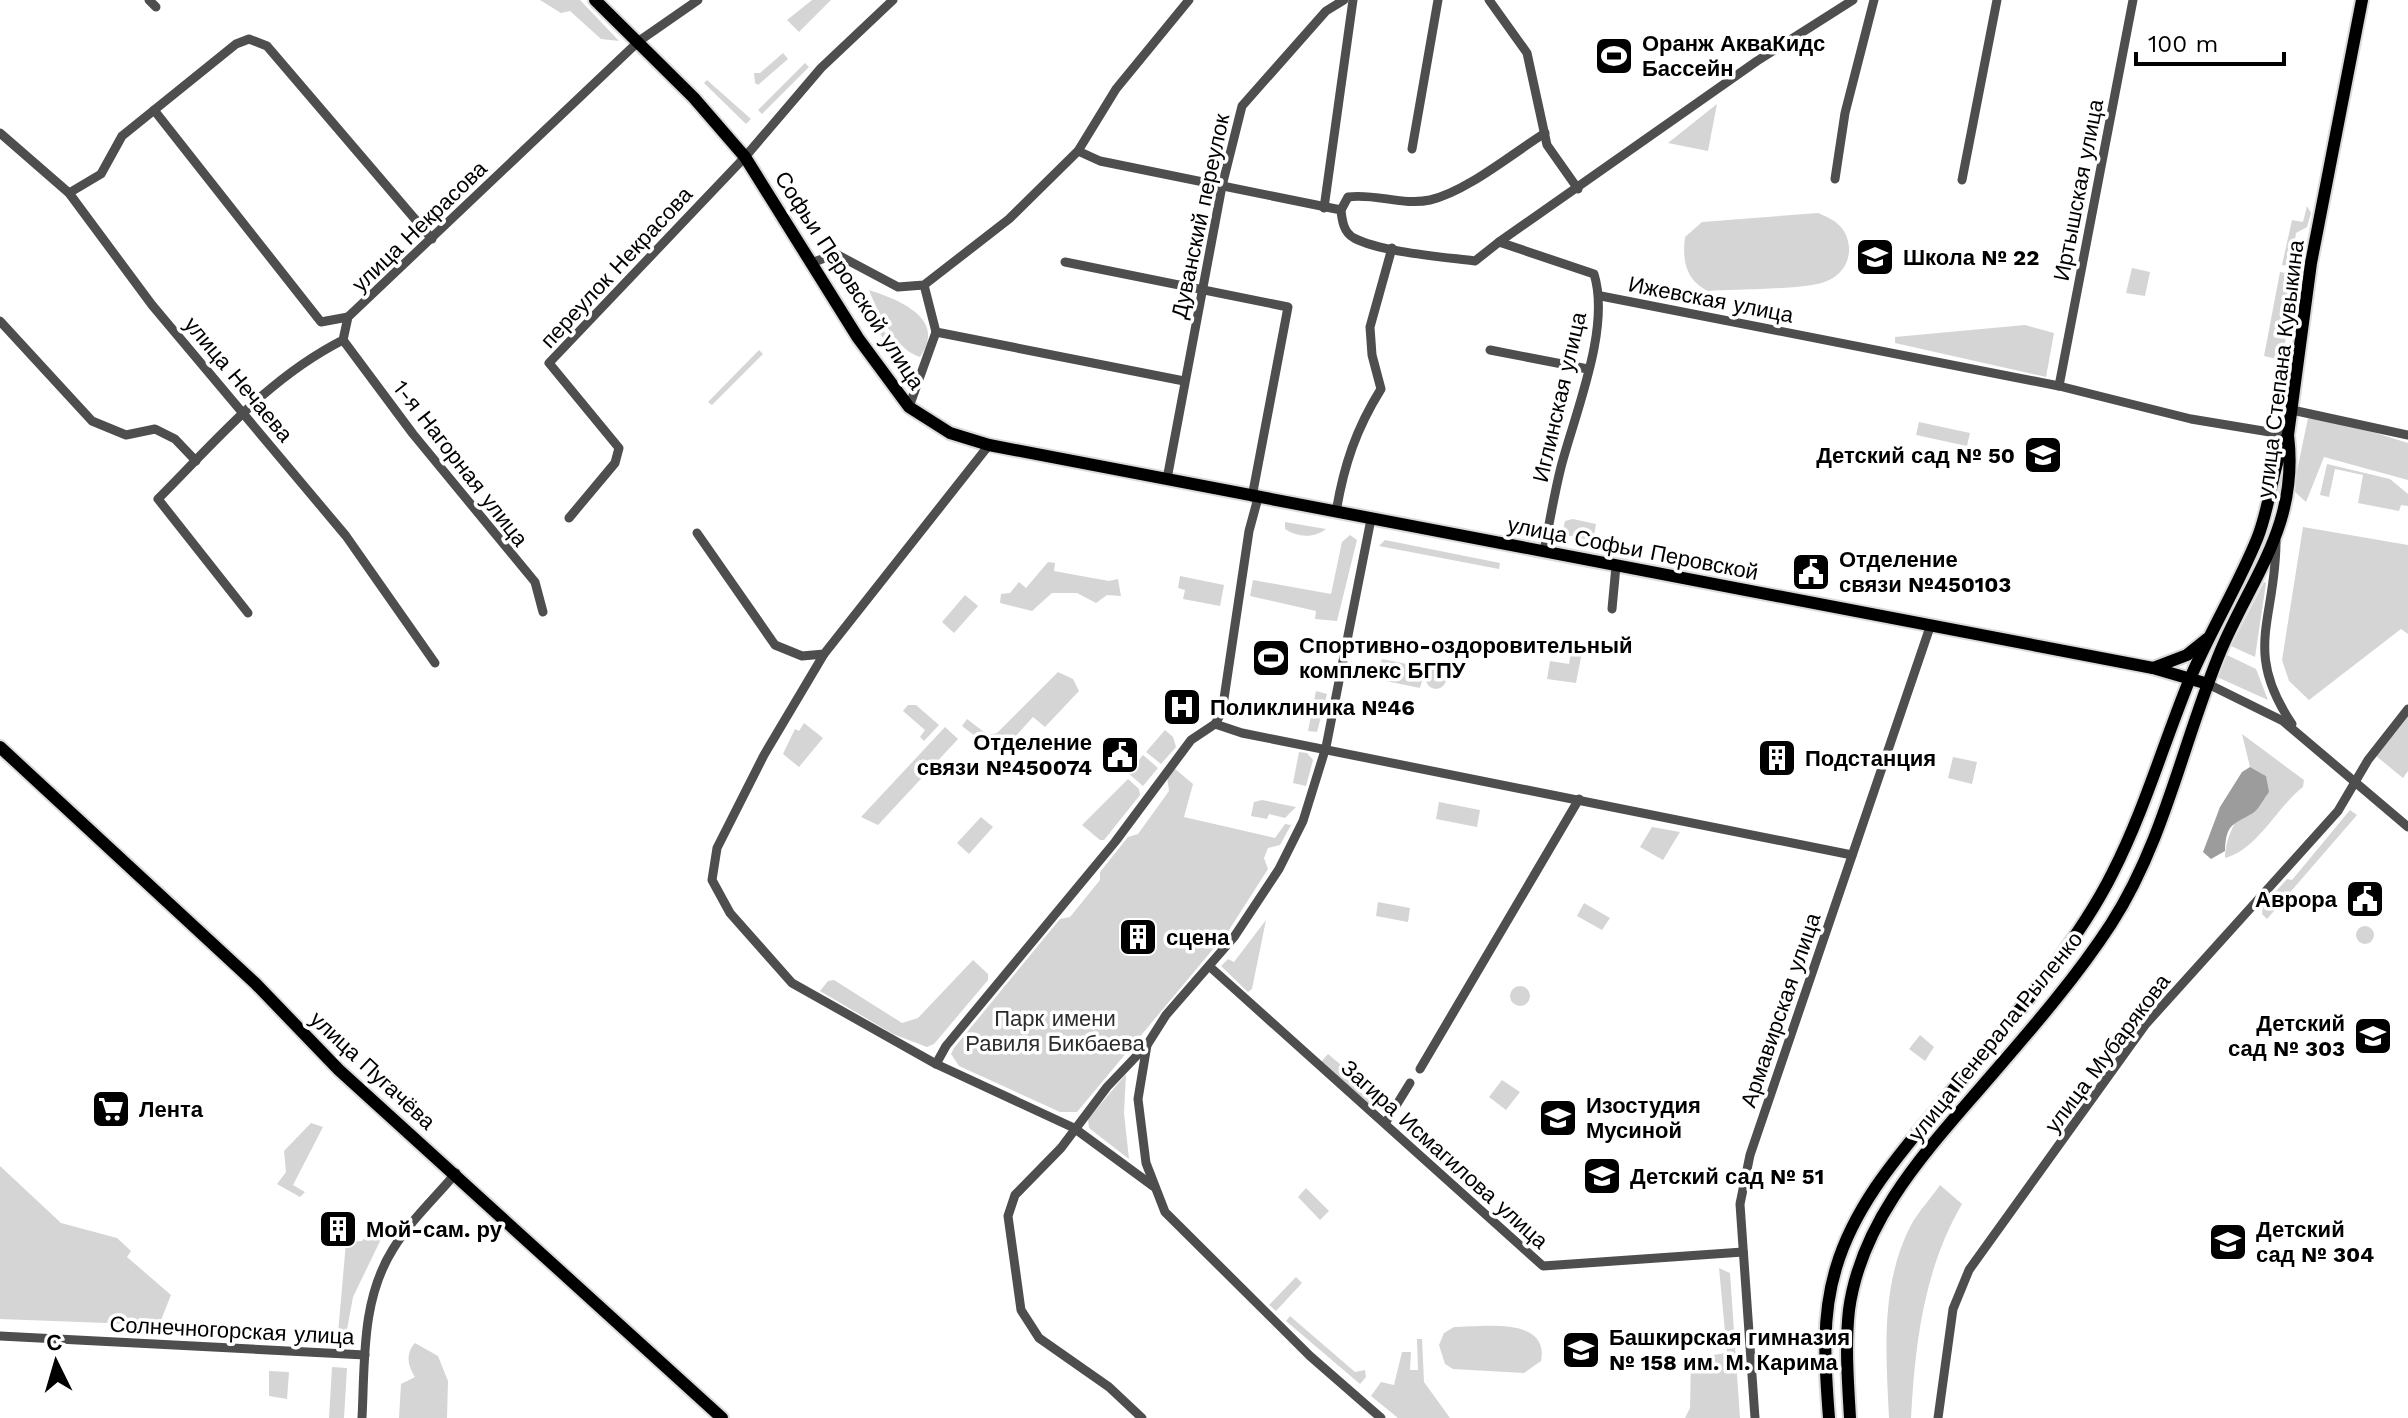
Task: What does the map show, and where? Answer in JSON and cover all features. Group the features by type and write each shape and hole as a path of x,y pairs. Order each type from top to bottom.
{"main road":[{"name":"Софьи Перовской улица","path":"595,0 639,41 745,157 858,338 909,407 950,433 989,445 1371,519"},
{"name":"улица Степана Кувыкина","path":"2208,684 2223,646 2276,541 2291,460 2288,435 2311,263 2362,0"},
{"name":"улица Генерала Рыленко","path":"1829,1418 1825,1355 1827,1310 1836,1268 1851,1228 1874,1188 2009,1021 2084,921 2111,876 2139,818 2190,677 2257,538 2276,458 2288,435"},
{"name":"улица Софьи Перовской","path":"1371,519 2153,668 2208,684"},
{"path":"2153,668 2187,655 2209,637"},
{"name":"улица Генерала Рыленко","path":"1850,1418 1846,1352 1850,1308 1860,1265 1889,1204 1926,1151 2025,1036 2110,925 2137,879 2160,825 2208,684"},
{"name":"улица Пугачёва","path":"0,747 255,983 339,1070 456,1173 722,1418"}],"street":[{"name":"улица Некрасова","path":"343,340 348,317 639,41 698,0"},
{"path":"745,157 821,68 893,0"},
{"path":"811,263 836,254 898,287 924,285 1009,219 1078,151 1116,89 1164,26 1189,0"},
{"name":"Дуванский переулок","path":"1167,479 1222,186 1242,106 1326,11 1344,0"},
{"path":"1324,208 1353,0"},
{"path":"1412,149 1438,0"},
{"path":"1489,0 1527,53 1547,145 1578,189"},
{"path":"1545,133 1455,189 1429,200 1363,195 1348,197 1341,210 1343,227 1353,238 1392,248 1475,261 1757,61 1853,0"},
{"path":"1835,179 1845,113 1874,0"},
{"path":"1962,180 1997,0"},
{"name":"Иртышская улица","path":"2059,386 2133,0"},
{"path":"69,193 101,174 122,136 236,44 249,39 267,46 432,239"},
{"path":"154,110 321,322 348,317"},
{"name":"улица Нечаева","path":"0,133 69,193 152,305 243,409 346,536 435,663"},
{"path":"1078,151 1100,161 1341,210"},
{"name":"переулок Некрасова","path":"569,518 615,463 619,448 549,363 745,157"},
{"name":"Ижевская улица","path":"1499,242 1594,274 1601,296 2059,386 2191,419 2288,435"},
{"path":"1336,512 1355,432 1381,389 1372,355 1370,327 1392,248"},
{"path":"936,1064 948,1043 1115,842 1191,740 1215,724 1222,712 1249,531 1288,307 1065,262"},
{"path":"909,407 936,332 924,285"},
{"name":"Иглинская улица","path":"1544,552 1561,468 1588,369 1601,296"},
{"path":"0,321 92,421 126,435 155,429 175,439 196,461"},
{"path":"936,332 1184,381"},
{"path":"248,613 158,499 243,409 323,350 343,340"},
{"name":"1-я Нагорная улица","path":"343,340 413,434 535,582 543,612"},
{"path":"1490,350 1588,369"},
{"path":"2292,410 2408,435"},
{"path":"989,445 824,654 735,807 717,848 712,880 730,913 792,983 936,1064 1074,1128 1153,1187"},
{"path":"1142,1418 1109,1387 1039,1338 1021,1310 1008,1216 1015,1195 1061,1148 1074,1128 1147,1045 1166,1015 1209,966 1279,869 1303,821 1326,747 1371,519"},
{"path":"697,533 775,645 802,656 824,654"},
{"path":"2276,541 2264,665 2275,698 2299,734"},
{"path":"1612,609 1616,566"},
{"name":"Армавирская улица","path":"1755,1418 1740,1204 1750,1155 1930,627"},
{"name":"улица Софьи Перовской","path":"2208,684 2255,705 2299,734 2408,827"},
{"name":"улица Мубарякова","path":"1938,1418 1953,1309 1969,1270 2145,1025 2338,811 2408,709"},
{"path":"1215,724 1242,733 1326,747 1852,855"},
{"path":"1420,1069 1579,799"},
{"name":"Загира Исмагилова улица","path":"1209,966 1543,1266 1743,1252"},
{"path":"1147,1045 1138,1099 1141,1141 1153,1187 1165,1212 1310,1356 1381,1418"},
{"path":"1386,1122 1410,1083"},
{"path":"362,1418 368,1314 384,1264 408,1228 456,1173"},
{"name":"Солнечногорская улица","path":"0,1336 365,1355"}],"green space":[{"path":"540,0 580,0 619,41 601,39 570,11 561,13"},
{"path":"812,0 831,0 799,32 787,20"},
{"path":"783,53 788,59 758,85 755,83 754,73 760,73"},
{"path":"805,63 809,67 762,114 758,110"},
{"path":"707,80 751,119 746,124 704,83"},
{"path":"1717,104 1708,151 1668,143"},
{"path":"2307,206 2311,213 2307,227 2296,233 2291,267 2282,265 2292,220 2303,222"},
{"path":"1818,213 1839,225 1846,234 1849,247 1844,268 1827,281 1787,288 1708,291 1695,281 1687,269 1685,237 1702,222"},
{"path":"835,268 843,269 914,376 913,382"},
{"path":"2132,268 2150,272 2145,296 2126,293"},
{"path":"2280,272 2292,274 2282,324 2287,332 2269,426 2265,425 2277,359 2264,356"},
{"path":"869,290 894,299 924,322 928,332 927,344 920,357 896,339"},
{"path":"2025,325 2054,333 2046,377 1895,343 1895,337"},
{"path":"759,350 763,354 712,405 708,402"},
{"path":"2308,418 2360,428 2408,443 2408,480 2324,457 2306,502 2293,490"},
{"path":"1919,422 1970,433 1967,446 1916,435"},
{"path":"2327,464 2390,479 2408,494 2408,506 2401,505 2399,511 2358,503 2363,475 2335,469 2329,497 2320,495"},
{"path":"1573,519 1596,524 1593,541 1562,534 1565,521"},
{"path":"1285,522 1326,529 1317,534 1301,535 1285,529"},
{"path":"2303,527 2408,545 2408,634 2401,629 2309,700 2289,681 2282,660"},
{"path":"1350,535 1357,540 1337,621 1315,619 1316,611 1250,596 1253,580 1331,594 1342,542"},
{"path":"1385,540 1500,563 1499,569 1379,546"},
{"path":"1048,562 1055,563 1054,571 1109,581 1118,579 1121,596 1107,595 1096,603 1077,593 1052,593 1032,611 1000,603 1001,594 1010,593 1019,582 1026,588"},
{"path":"1180,576 1224,585 1220,606 1183,599 1185,590 1178,588"},
{"path":"2266,583 2255,657 2231,646"},
{"path":"965,595 978,606 954,633 942,622"},
{"path":"1572,645 1583,647 1576,683 1547,679 1550,661 1569,664"},
{"path":"2227,655 2256,669 2268,700 2217,677"},
{"path":"1382,659 1422,667 1425,670 1420,688 1376,679"},
{"path":"1436,669 1443,672 1446,679 1443,686 1436,689 1429,686 1426,679 1429,672"},
{"path":"1058,672 1073,679 1079,691 1045,727 1033,717 997,753 962,726 967,719 988,735 997,733"},
{"path":"1316,691 1327,694 1317,732 1308,731"},
{"path":"908,705 916,705 939,725 924,741 920,737 925,730 903,711"},
{"path":"2408,715 2408,771 2403,778 2376,756"},
{"path":"804,723 823,738 799,767 783,754 795,729 799,731"},
{"path":"945,727 958,739 878,825 861,817"},
{"path":"1165,730 1173,737 1176,747 1161,764 1146,752"},
{"path":"2242,734 2304,780 2303,787 2257,837 2225,858 2234,825 2266,776 2250,767"},
{"path":"1299,752 1307,753 1313,760 1306,786 1293,783"},
{"path":"1143,755 1158,768 1143,786 1128,773"},
{"path":"1953,757 1977,762 1972,784 1948,778"},
{"name":"Парк имени Равиля Бикбаева","path":"1174,768 1193,784 1184,817 1275,838 1285,824 1291,825 1280,845 1268,848 1264,858 1268,869 1229,930 1077,1112 1060,1112 959,1066 951,1054 954,1048 1060,919 1070,917 1100,880 1100,872 1128,837 1138,834 1169,791 1167,777"},
{"path":"1128,779 1139,789 1140,795 1104,840 1100,840 1082,825"},
{"path":"1262,800 1296,807 1285,818 1269,814 1267,819 1251,816 1254,802"},
{"path":"1439,802 1480,810 1477,827 1436,819"},
{"path":"2350,810 2357,815 2267,919 2262,914 2263,906 2287,879 2292,880"},
{"path":"981,817 993,827 969,854 957,843"},
{"path":"1652,827 1680,832 1663,860 1640,847"},
{"path":"1378,902 1410,908 1408,922 1376,916"},
{"path":"1584,903 1610,918 1602,930 1577,916"},
{"path":"1266,920 1252,989 1248,992 1221,966 1228,959 1234,962"},
{"path":"2361,926 2369,926 2374,935 2372,942 2361,944 2356,939 2356,931"},
{"path":"973,960 988,974 988,980 934,1044 927,1047 893,1034 820,991 828,981 834,980 902,1023 918,1018"},
{"path":"1520,986 1527,989 1530,996 1527,1003 1520,1006 1513,1003 1510,996 1513,989"},
{"path":"1920,1035 1934,1047 1925,1061 1909,1049"},
{"path":"1328,1054 1367,1087 1379,1087 1379,1104 1371,1105 1321,1062"},
{"path":"1126,1074 1124,1113 1129,1159 1089,1128 1088,1119"},
{"path":"1502,1080 1520,1092 1506,1110 1489,1097"},
{"path":"311,1123 323,1127 293,1185 305,1192 300,1197 277,1184 286,1172 284,1151"},
{"path":"0,1166 61,1223 117,1238 131,1251 127,1257 171,1295 159,1325 0,1319"},
{"path":"1940,1185 1962,1204 1930,1280 1915,1362 1911,1418 1889,1418 1887,1319 1894,1271 1911,1225"},
{"path":"1306,1188 1329,1211 1320,1220 1298,1197"},
{"path":"368,1233 382,1237 353,1297 344,1346 337,1345 346,1242 362,1241"},
{"path":"1719,1268 1730,1273 1740,1418 1685,1418 1690,1408 1691,1358 1727,1353"},
{"path":"1296,1277 1302,1283 1276,1311 1269,1305"},
{"path":"1290,1316 1355,1372 1365,1370 1366,1377 1360,1384 1286,1321"},
{"path":"1496,1326 1525,1330 1535,1337 1541,1347 1541,1361 1524,1373 1453,1369 1445,1364 1439,1345 1444,1333 1454,1327"},
{"path":"1417,1339 1422,1339 1424,1382 1450,1418 1398,1418 1371,1396 1381,1382 1394,1385 1402,1352 1411,1352 1410,1370 1418,1370"},
{"path":"415,1343 438,1356 448,1381 447,1418 399,1418 401,1384 415,1377 409,1360"},
{"path":"332,1367 347,1368 344,1418 329,1418"},
{"path":"269,1371 289,1372 287,1399 269,1396"}],"shaded area":[{"path":"2250,767 2266,776 2269,792 2255,811 2232,826 2225,851 2211,859 2203,852 2220,807 2242,772"}],"place":[{"name":"Оранж АкваКидс Бассейн","path":"1614,56"},
{"name":"Школа № 22","path":"1875,257"},
{"name":"Детский сад № 50","path":"2043,455"},
{"name":"Отделение связи №450103","path":"1811,572"},
{"name":"Спортивно-оздоровительный комплекс БГПУ","path":"1271,658"},
{"name":"Поликлиника №46","path":"1182,707"},
{"name":"Отделение связи №450074","path":"1120,755"},
{"name":"Подстанция","path":"1777,758"},
{"name":"Аврора","path":"2365,899"},
{"name":"сцена","path":"1138,937"},
{"name":"Детский сад № 303","path":"2373,1036"},
{"name":"Лента","path":"111,1109"},
{"name":"Изостудия Мусиной","path":"1558,1118"},
{"name":"Детский сад № 51","path":"1602,1176"},
{"name":"Мой-сам. ру","path":"338,1229"},
{"name":"Детский сад № 304","path":"2228,1242"},
{"name":"Башкирская гимназия № 158 им. М. Карима","path":"1581,1350"}]}
